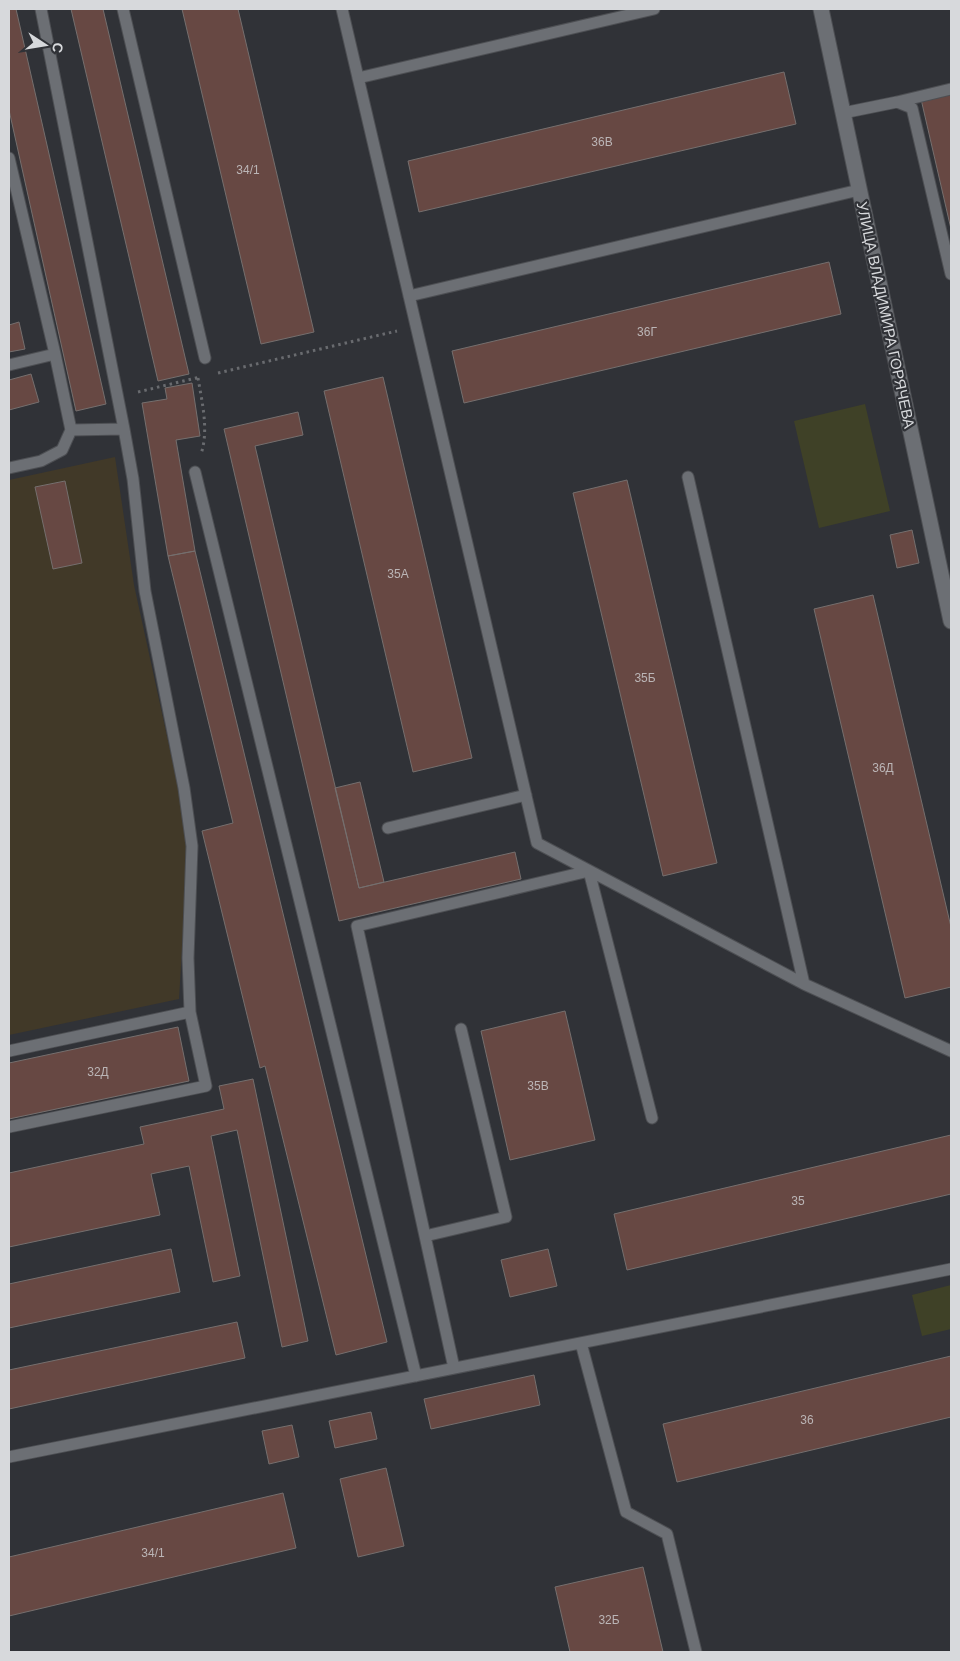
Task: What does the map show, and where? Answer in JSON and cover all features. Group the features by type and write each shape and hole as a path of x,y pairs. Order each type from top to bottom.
{"street":[{"name":"УЛИЦА ВЛАДИМИРА ГОРЯЧЕВА","path":"821,9 951,621"}],"lane":[{"path":"9,1127 206,1086 190,1012 188,958 192,846 184,788 145,590 124,429 40,9"},
{"path":"123,9 205,358"},
{"path":"342,9 537,843 804,984 951,1051"},
{"path":"358,78 654,9"},
{"path":"843,113 951,90"},
{"path":"897,102 912,108 951,274"},
{"path":"9,158 71,430 62,450 41,461 9,468"},
{"path":"409,296 859,190"},
{"path":"9,365 55,354"},
{"path":"71,430 124,429"},
{"path":"195,472 416,1376"},
{"path":"688,477 804,984"},
{"path":"388,828 526,796"},
{"path":"589,871 652,1118"},
{"path":"454,1368 357,926 589,871"},
{"path":"9,1051 190,1012"},
{"path":"425,1236 506,1217 461,1029"},
{"path":"9,1457 951,1269"},
{"path":"581,1343 626,1512 667,1534 696,1652"}],"path":[{"path":"217,374 416,326"},
{"path":"118,397 207,376"},
{"path":"195,472 204,446 205,420 198,378"}],"shaded area":[{"path":"115,457 134,585 184,814 188,850 179,999 9,1035 9,480"}],"green space":[{"path":"865,404 890,511 819,528 794,421"},
{"path":"951,1285 951,1329 922,1336 912,1295"}],"building":[{"path":"9,9 16,9 106,404 76,411 9,110"},
{"path":"71,9 103,9 189,374 158,381"},
{"path":"182,9 238,9 314,332 261,344"},
{"path":"784,72 796,124 419,212 408,161"},
{"path":"951,93 951,229 921,99"},
{"path":"829,262 841,314 464,403 452,351"},
{"path":"19,322 25,349 9,352 9,325"},
{"path":"31,374 39,402 9,410 9,380"},
{"path":"383,377 472,758 413,772 324,391"},
{"path":"192,383 200,436 176,440 195,551 168,556 142,403 167,399 165,388"},
{"path":"298,412 303,435 255,446 359,888 515,852 521,879 339,921 224,429"},
{"path":"627,480 717,863 663,876 573,493"},
{"path":"65,481 82,563 53,569 35,487"},
{"path":"912,530 919,563 897,568 890,535"},
{"path":"195,551 387,1342 336,1355 265,1066 260,1068 202,831 233,823 168,556"},
{"path":"873,595 951,927 951,987 905,998 814,609"},
{"path":"360,782 384,882 359,888 335,788"},
{"path":"565,1011 595,1140 510,1160 481,1031"},
{"path":"178,1027 189,1081 9,1119 9,1063"},
{"path":"253,1079 308,1341 282,1347 237,1130 211,1136 240,1276 213,1282 189,1166 151,1174 160,1215 9,1247 9,1173 144,1144 140,1127 224,1109 219,1086"},
{"path":"951,1135 951,1194 627,1270 614,1214"},
{"path":"171,1249 180,1292 9,1328 9,1284"},
{"path":"548,1249 557,1286 510,1297 501,1260"},
{"path":"237,1322 245,1358 9,1409 9,1370"},
{"path":"951,1356 951,1417 677,1482 663,1424"},
{"path":"534,1375 540,1405 431,1429 424,1399"},
{"path":"371,1412 377,1439 335,1448 329,1421"},
{"path":"292,1425 299,1457 269,1464 262,1431"},
{"path":"386,1468 404,1546 358,1557 340,1479"},
{"path":"283,1493 296,1548 9,1616 9,1557"},
{"path":"643,1567 663,1652 570,1652 555,1587"}]}
